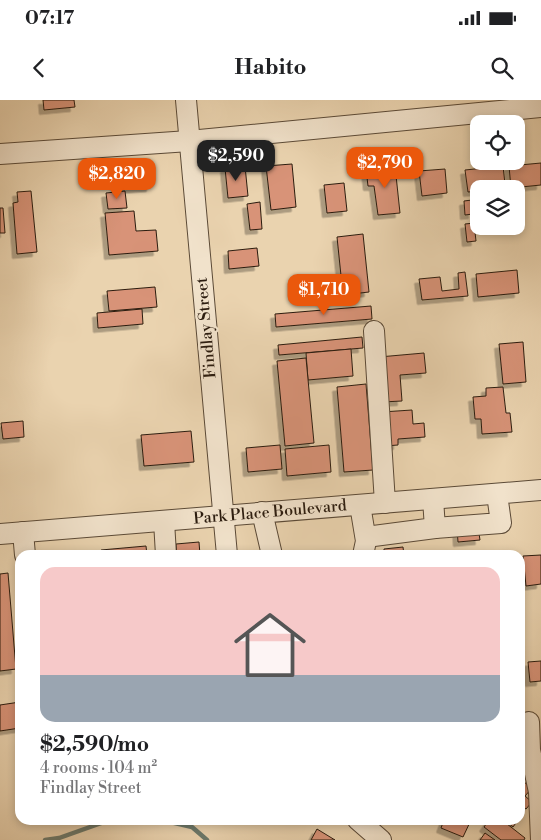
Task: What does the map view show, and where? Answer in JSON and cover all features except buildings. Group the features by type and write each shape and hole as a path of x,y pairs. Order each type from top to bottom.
{"street":[{"name":"Findlay Street","path":"186,100 226,550"},
{"path":"0,154 190,141 541,107"},
{"path":"374,332 385,503"},
{"name":"Park Place Boulevard","path":"0,534 541,490"},
{"path":"360,505 364,546 435,528 501,524 498,494"},
{"path":"433,499 435,528"},
{"path":"262,512 271,550"},
{"path":"164,521 166,550"},
{"path":"23,532 25,550"},
{"path":"529,722 530,750 539,792 540,840"},
{"path":"364,825 381,840"}],"waterway":[{"path":"45,840 59,838 96,825"},
{"path":"183,825 192,827 207,840"}]}
